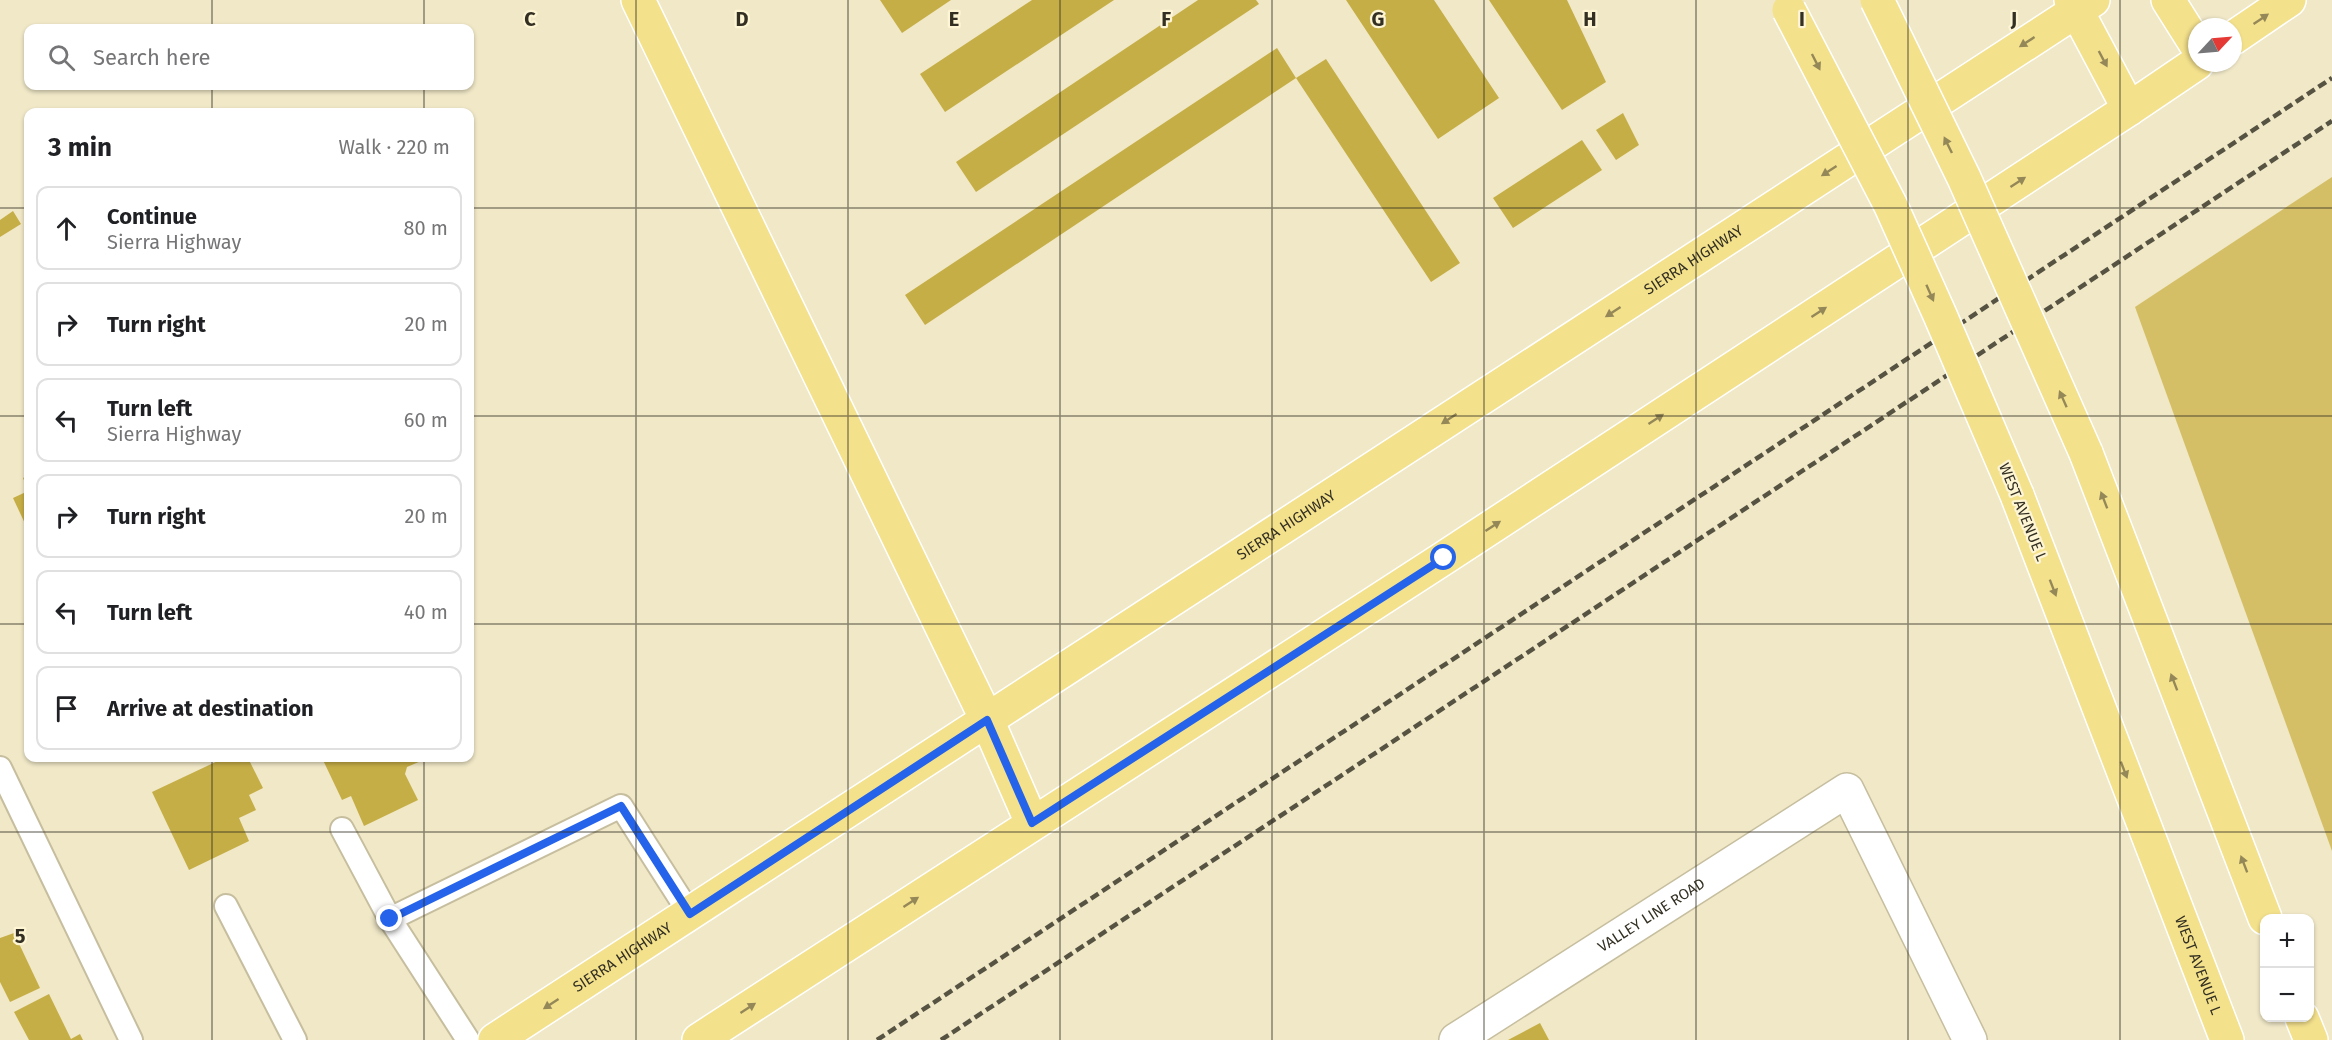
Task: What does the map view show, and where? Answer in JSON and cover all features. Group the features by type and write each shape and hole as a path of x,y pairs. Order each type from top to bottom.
{"main road":[{"path":"638,0 987,720 1032,823"},
{"path":"1878,0 1964,178 2086,453 2263,914"},
{"path":"2168,0 2188,32"},
{"path":"2242,32 2289,0"},
{"path":"2080,3 2129,109"},
{"name":"SIERRA HIGHWAY","path":"495,1040 2080,3"},
{"name":"WEST AVENUE L","path":"1786,5 1891,206 2017,495 2227,1040"},
{"path":"699,1040 1434,564 2188,69"},
{"path":"2304,1022 2311,1040"}],"street":[{"name":"VALLEY LINE ROAD","path":"1456,1040 1847,790 1970,1040"}],"lane":[{"path":"0,768 131,1040"},
{"path":"390,919 621,806 690,914"},
{"path":"342,829 390,919 468,1040"},
{"path":"226,906 295,1040"}],"shaded area":[{"path":"2332,177 2332,851 2135,307"}],"building":[{"path":"880,0 951,0 902,33"},
{"path":"1032,0 1114,0 945,112 920,74"},
{"path":"1198,0 1256,0 1259,4 976,192 956,162"},
{"path":"1346,0 1434,0 1499,98 1438,139"},
{"path":"1489,0 1567,0 1606,82 1562,110"},
{"path":"1277,48 1296,78 925,325 905,295"},
{"path":"1326,59 1460,263 1431,282 1296,78"},
{"path":"1623,113 1639,145 1616,160 1596,130"},
{"path":"1582,140 1602,170 1513,228 1493,198"},
{"path":"13,211 21,224 0,237 0,220"},
{"path":"24,493 24,521 13,498"},
{"path":"216,762 250,762 263,788 249,795 256,810 239,818 249,841 189,870 152,792"},
{"path":"324,762 419,762 407,767 405,774 418,800 364,826 351,796 342,800"},
{"path":"14,933 40,988 10,1002 0,982 0,938"},
{"path":"49,994 71,1039 80,1034 83,1040 29,1040 14,1012"},
{"path":"1540,1023 1549,1040 1508,1040"}],"railway":[{"path":"877,1040 2332,78"},
{"path":"941,1040 2332,121"}],"route":[{"path":"390,919 621,806 690,914 987,720 1032,823 1444,558"}]}
